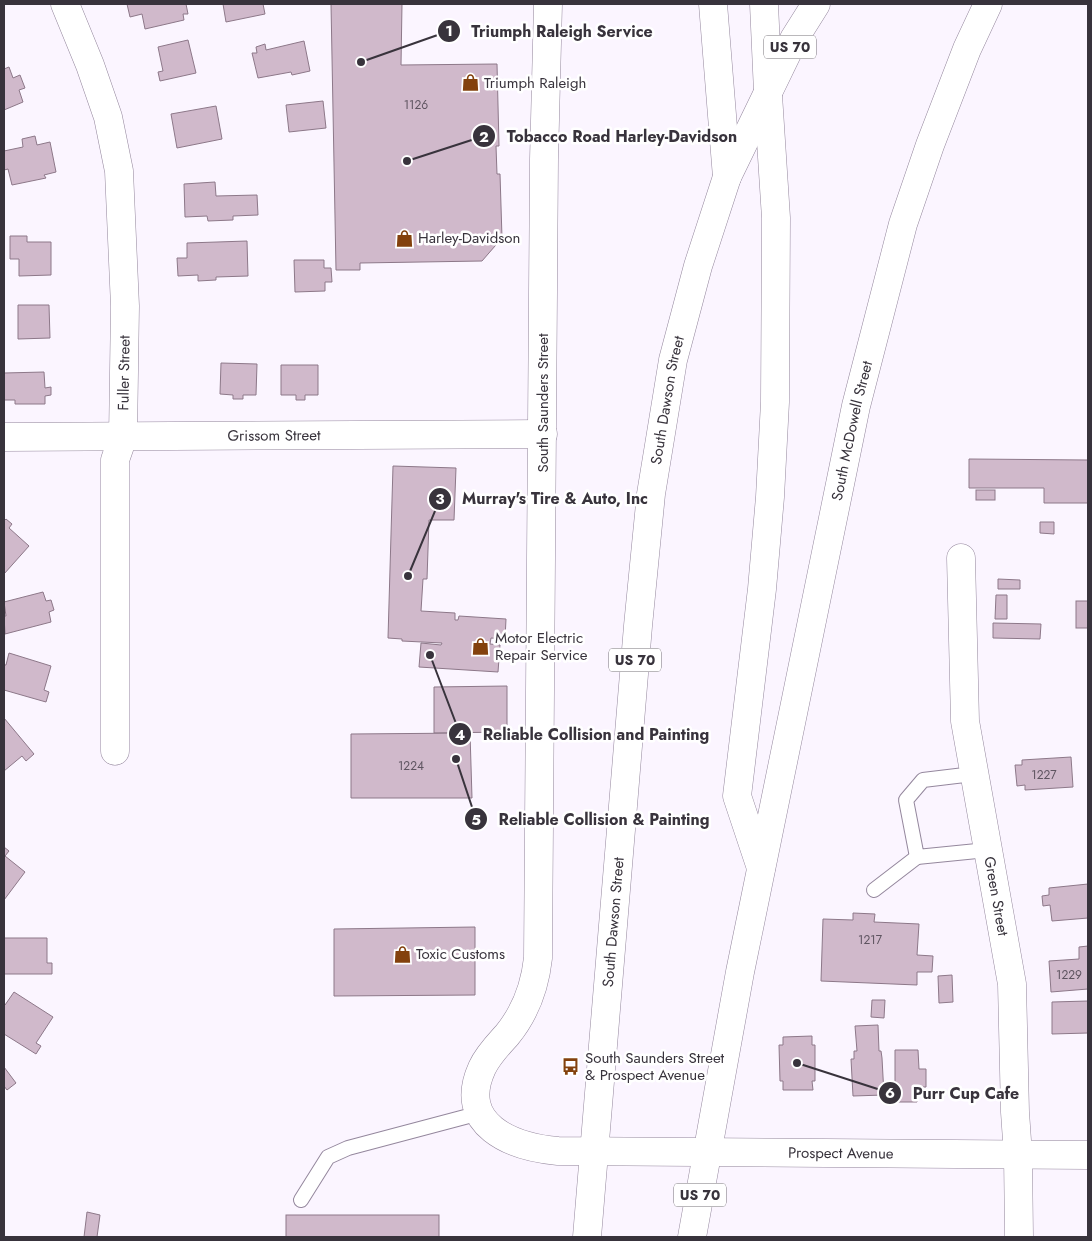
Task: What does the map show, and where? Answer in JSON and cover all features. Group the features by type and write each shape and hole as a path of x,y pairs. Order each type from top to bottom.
{"street":[{"name":"Fuller Street","path":"65,4 90,65 108,117 119,171 125,306 123,437 115,460 115,751"},
{"name":"South Saunders Street","path":"480,1113 477,1106 476,1093 480,1074 490,1054 508,1034 520,1016 534,982 538,958 544,159 548,4"},
{"path":"713,4 726,177"},
{"path":"762,869 737,796 762,589 770,498 775,402 776,218 764,4"},
{"name":"South Dawson Street","path":"594,1152 638,626 651,494 673,360 698,266 726,177 794,39 816,4"},
{"name":"South McDowell Street","path":"762,869 856,406 903,224 930,145 967,49 988,4"},
{"name":"Grissom Street","path":"4,437 543,434"},
{"name":"Green Street","path":"961,558 964,721 1012,984 1019,1237"},
{"name":"US 70","path":"692,1237 739,980 762,869"},
{"path":"480,1113 496,1132 521,1145 544,1150 594,1152"},
{"name":"US 70","path":"587,1237 594,1152"},
{"name":"Prospect Avenue","path":"594,1152 1088,1155"}],"lane":[{"path":"917,857 906,800 923,780 973,774"},
{"path":"874,890 917,857 987,850"},
{"path":"301,1200 328,1157 348,1148 480,1113"}],"building":[{"path":"127,4 186,4 188,14 183,14 184,20 145,29 142,14 130,17"},
{"path":"223,4 263,4 265,14 226,22"},
{"path":"331,4 402,4 401,65 497,64 499,146 496,146 497,174 500,174 502,238 482,261 360,263 360,270 336,270"},
{"path":"188,40 196,73 160,81 158,72 163,71 158,47"},
{"path":"304,41 310,71 292,75 291,72 258,78 252,53 257,53 256,47 265,44 266,50"},
{"path":"9,67 13,78 20,75 25,88 19,90 23,102 4,110 4,69"},
{"path":"323,101 326,128 289,132 286,105"},
{"path":"216,106 222,139 177,148 171,114"},
{"path":"35,136 37,145 50,142 56,172 44,175 46,178 12,185 8,169 4,170 4,151 23,147 22,139"},
{"path":"215,182 216,196 257,195 258,215 233,216 233,220 208,221 207,216 185,217 184,184"},
{"path":"10,236 27,236 27,242 51,242 51,275 19,276 19,259 10,259"},
{"path":"247,241 248,276 216,277 216,280 198,281 198,275 178,276 177,258 187,258 187,243"},
{"path":"294,260 324,260 324,268 331,268 332,282 325,282 325,291 295,292"},
{"path":"18,305 49,305 50,338 18,339"},
{"path":"221,363 257,364 256,395 243,395 243,399 233,399 233,395 220,394"},
{"path":"281,365 318,365 318,395 305,395 305,400 296,400 296,395 281,395"},
{"path":"44,372 45,388 51,387 51,395 45,396 45,404 15,404 15,400 4,400 4,373"},
{"path":"969,459 1088,460 1088,503 1044,503 1044,488 969,488"},
{"path":"393,466 456,468 454,520 429,520 427,579 423,579 421,611 455,613 455,620 458,620 459,616 506,619 505,639 491,638 490,644 500,645 498,672 419,667 421,643 441,645 442,643 402,641 402,639 388,638"},
{"path":"976,490 995,490 995,500 976,500"},
{"path":"6,519 12,524 9,528 29,546 4,574 4,521"},
{"path":"1040,522 1054,522 1054,534 1040,533"},
{"path":"998,579 1020,580 1020,589 998,589"},
{"path":"43,592 46,601 51,600 54,610 49,612 51,622 5,634 4,616 6,616 4,602"},
{"path":"996,595 1007,595 1007,619 995,619"},
{"path":"1076,601 1088,601 1088,628 1076,628"},
{"path":"993,623 1041,624 1040,639 993,638"},
{"path":"9,653 51,666 44,690 49,692 46,702 4,690 4,665 6,665"},
{"path":"507,686 507,732 434,733 434,687"},
{"path":"4,718 34,754 26,761 22,756 4,771"},
{"path":"470,733 472,798 351,798 351,734"},
{"path":"1071,757 1073,787 1025,790 1025,785 1017,786 1015,765 1022,765 1022,760"},
{"path":"4,847 9,851 5,856 25,872 4,900"},
{"path":"1088,884 1088,918 1052,921 1050,905 1043,906 1042,896 1049,895 1049,888"},
{"path":"853,913 875,914 874,922 919,924 917,955 933,956 932,972 917,972 917,985 821,981 823,919 853,920"},
{"path":"475,927 475,995 334,996 334,929"},
{"path":"4,938 47,938 47,963 52,963 52,974 4,974"},
{"path":"1088,946 1088,989 1051,992 1049,961 1079,959 1079,947"},
{"path":"952,975 953,1002 939,1003 938,976"},
{"path":"14,992 53,1017 36,1043 41,1046 36,1054 4,1034 4,1005"},
{"path":"872,1000 885,1000 884,1018 871,1017"},
{"path":"1088,1001 1088,1033 1052,1034 1052,1002"},
{"path":"878,1025 884,1095 853,1096 851,1059 854,1059 854,1051 857,1051 855,1026"},
{"path":"812,1036 812,1045 815,1045 815,1081 812,1081 813,1090 783,1090 783,1081 780,1081 779,1045 783,1045 783,1037"},
{"path":"895,1050 918,1050 919,1069 926,1069 926,1087 920,1087 920,1094 917,1094 917,1102 895,1102"},
{"path":"4,1067 16,1083 7,1090 4,1086"},
{"path":"87,1212 100,1215 97,1237 84,1237"},
{"path":"286,1215 439,1215 439,1237 286,1237"}],"place":[{"name":"Triumph Raleigh Service","path":"361,62"},
{"name":"Triumph Raleigh","path":"470,83"},
{"name":"Tobacco Road Harley-Davidson","path":"407,161"},
{"name":"Harley-Davidson","path":"404,238"},
{"name":"Murray's Tire & Auto, Inc","path":"408,576"},
{"name":"Motor Electric Repair Service","path":"481,647"},
{"name":"Reliable Collision and Painting","path":"430,655"},
{"name":"Reliable Collision & Painting","path":"456,759"},
{"name":"Toxic Customs","path":"402,954"},
{"name":"Purr Cup Cafe","path":"797,1063"},
{"name":"South Saunders Street & Prospect Avenue","path":"571,1067"}]}
